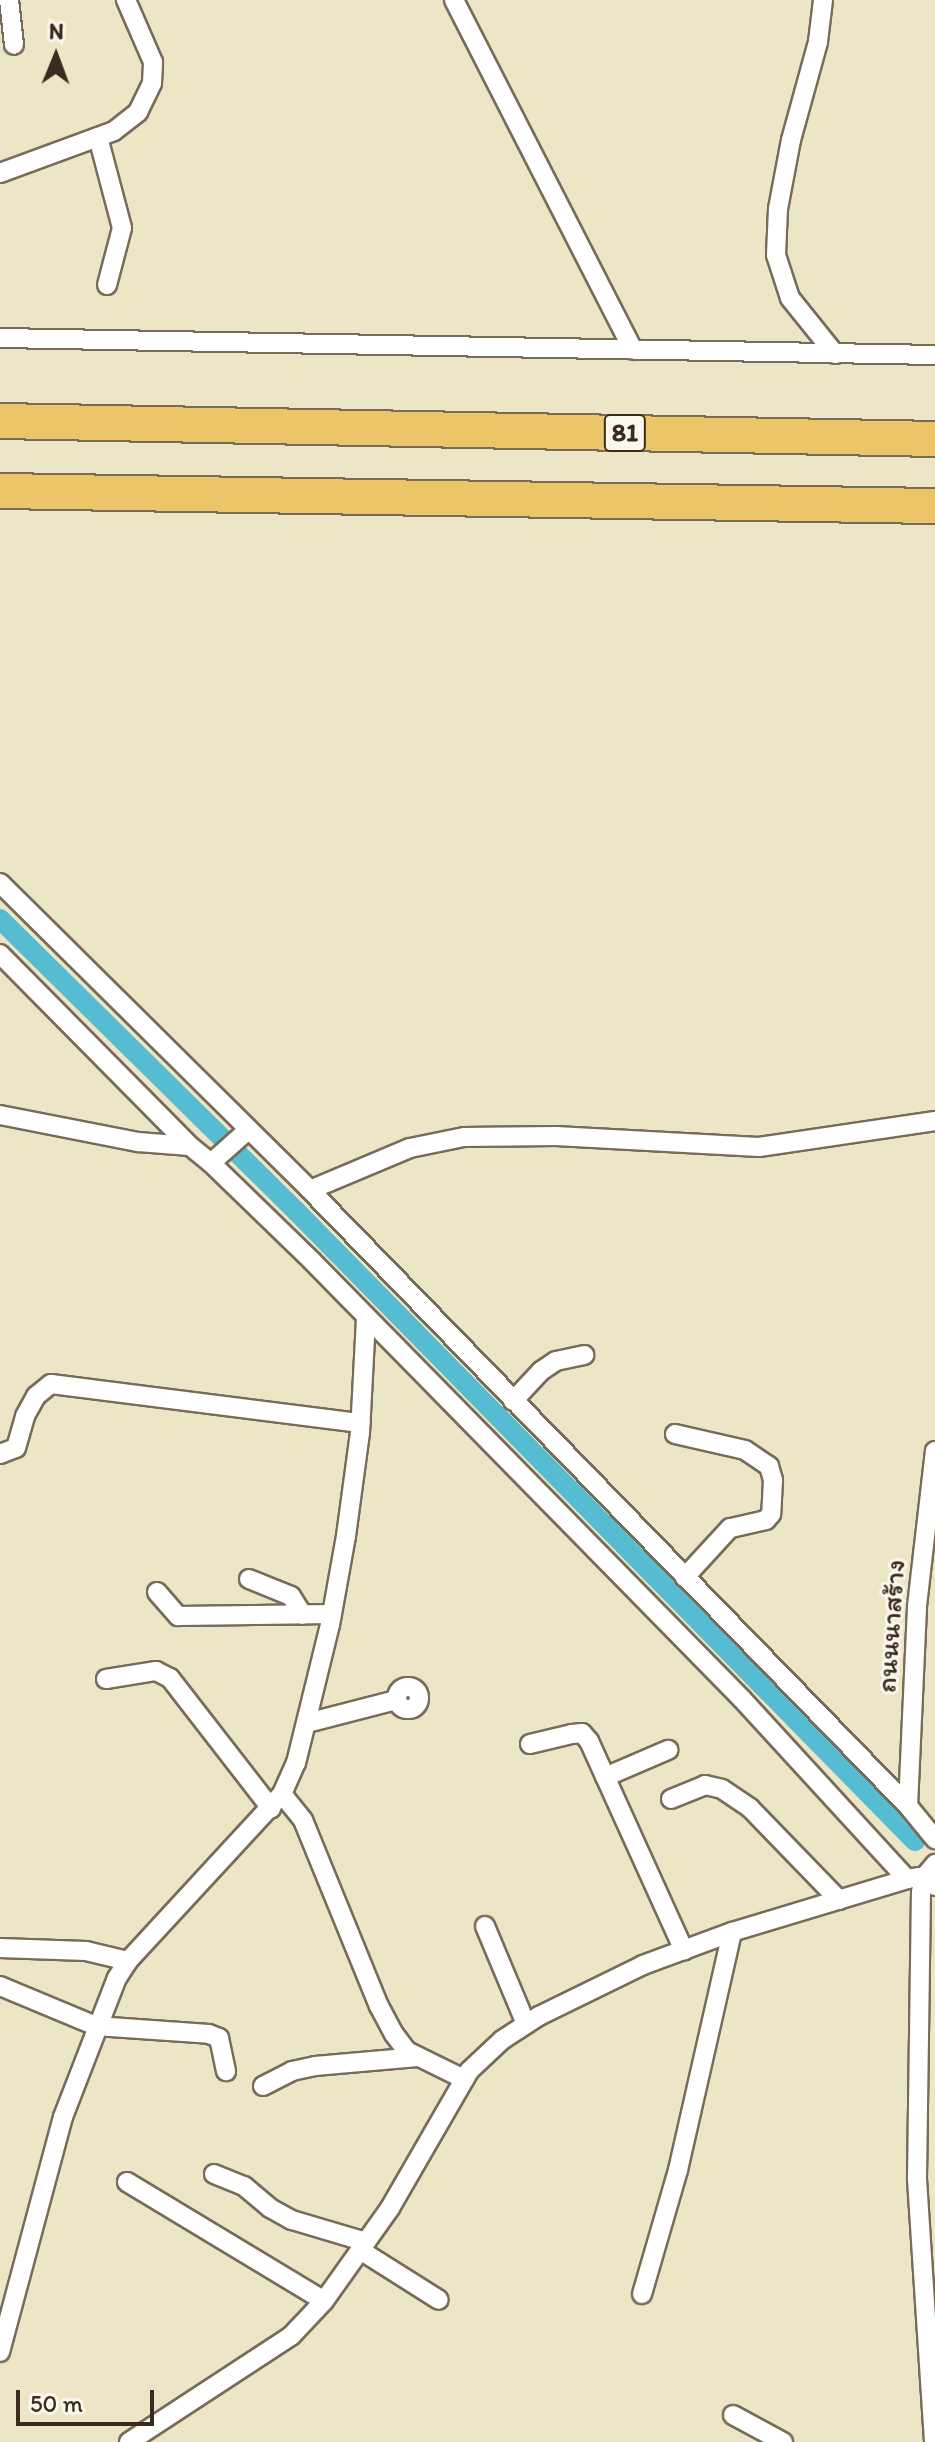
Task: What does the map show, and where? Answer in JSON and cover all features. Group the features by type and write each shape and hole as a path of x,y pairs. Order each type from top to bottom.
{"highway":[{"name":"81","path":"0,421 935,439"},
{"path":"0,491 935,506"}],"street":[{"path":"9,0 14,45"},
{"path":"0,173 114,131 138,112 152,83 153,62 126,0"},
{"path":"454,0 633,350"},
{"path":"823,0 818,42 791,140 778,209 776,255 790,298 835,354"},
{"path":"98,137 122,228 107,285"},
{"path":"0,338 935,355"},
{"path":"0,883 244,1134 310,1190 908,1806 935,1839"},
{"path":"0,954 190,1146 216,1160 366,1318 742,1699 925,1876"},
{"path":"0,1115 138,1142 190,1146"},
{"path":"310,1190 410,1148 464,1137 556,1136 759,1147 814,1142 935,1121"},
{"path":"216,1160 244,1134"},
{"path":"0,2352 63,2117 96,2026 128,1961 276,1801 307,1723 332,1614 361,1423 366,1318"},
{"path":"513,1401 541,1371 556,1361 584,1355"},
{"path":"0,1454 16,1448 25,1416 36,1396 51,1384 361,1423"},
{"path":"675,1434 745,1450 769,1466 773,1480 771,1514 766,1520 730,1528 685,1577"},
{"name":"ถนนนาสร้าง","path":"908,1806 917,1606 930,1520 935,1451"},
{"path":"249,1579 291,1596 303,1615"},
{"path":"157,1592 178,1616 332,1614"},
{"path":"106,1679 156,1671 170,1678 276,1801 303,1820 379,2006 394,2034 407,2051 464,2079"},
{"path":"307,1723 396,1700"},
{"path":"530,1744 582,1733 684,1950"},
{"path":"605,1777 668,1750"},
{"path":"671,1799 705,1785 722,1789 750,1808 839,1900"},
{"path":"139,2439 291,2336 324,2301 390,2208 464,2079 502,2040 526,2024 643,1965 732,1932 925,1876"},
{"path":"925,1876 921,1892 928,1996 917,2178 930,2441"},
{"path":"485,1926 526,2024"},
{"path":"642,2294 678,2170 732,1932"},
{"path":"0,1948 86,1951 128,1961"},
{"path":"0,1986 96,2026 209,2034 219,2038 226,2071"},
{"path":"263,2086 292,2071 315,2066 418,2057"},
{"path":"214,2174 244,2186 270,2208 292,2220 363,2246 439,2300"},
{"path":"127,2182 324,2301"},
{"path":"733,2415 783,2442"}],"waterway":[{"path":"0,919 297,1212 915,1841"}]}
